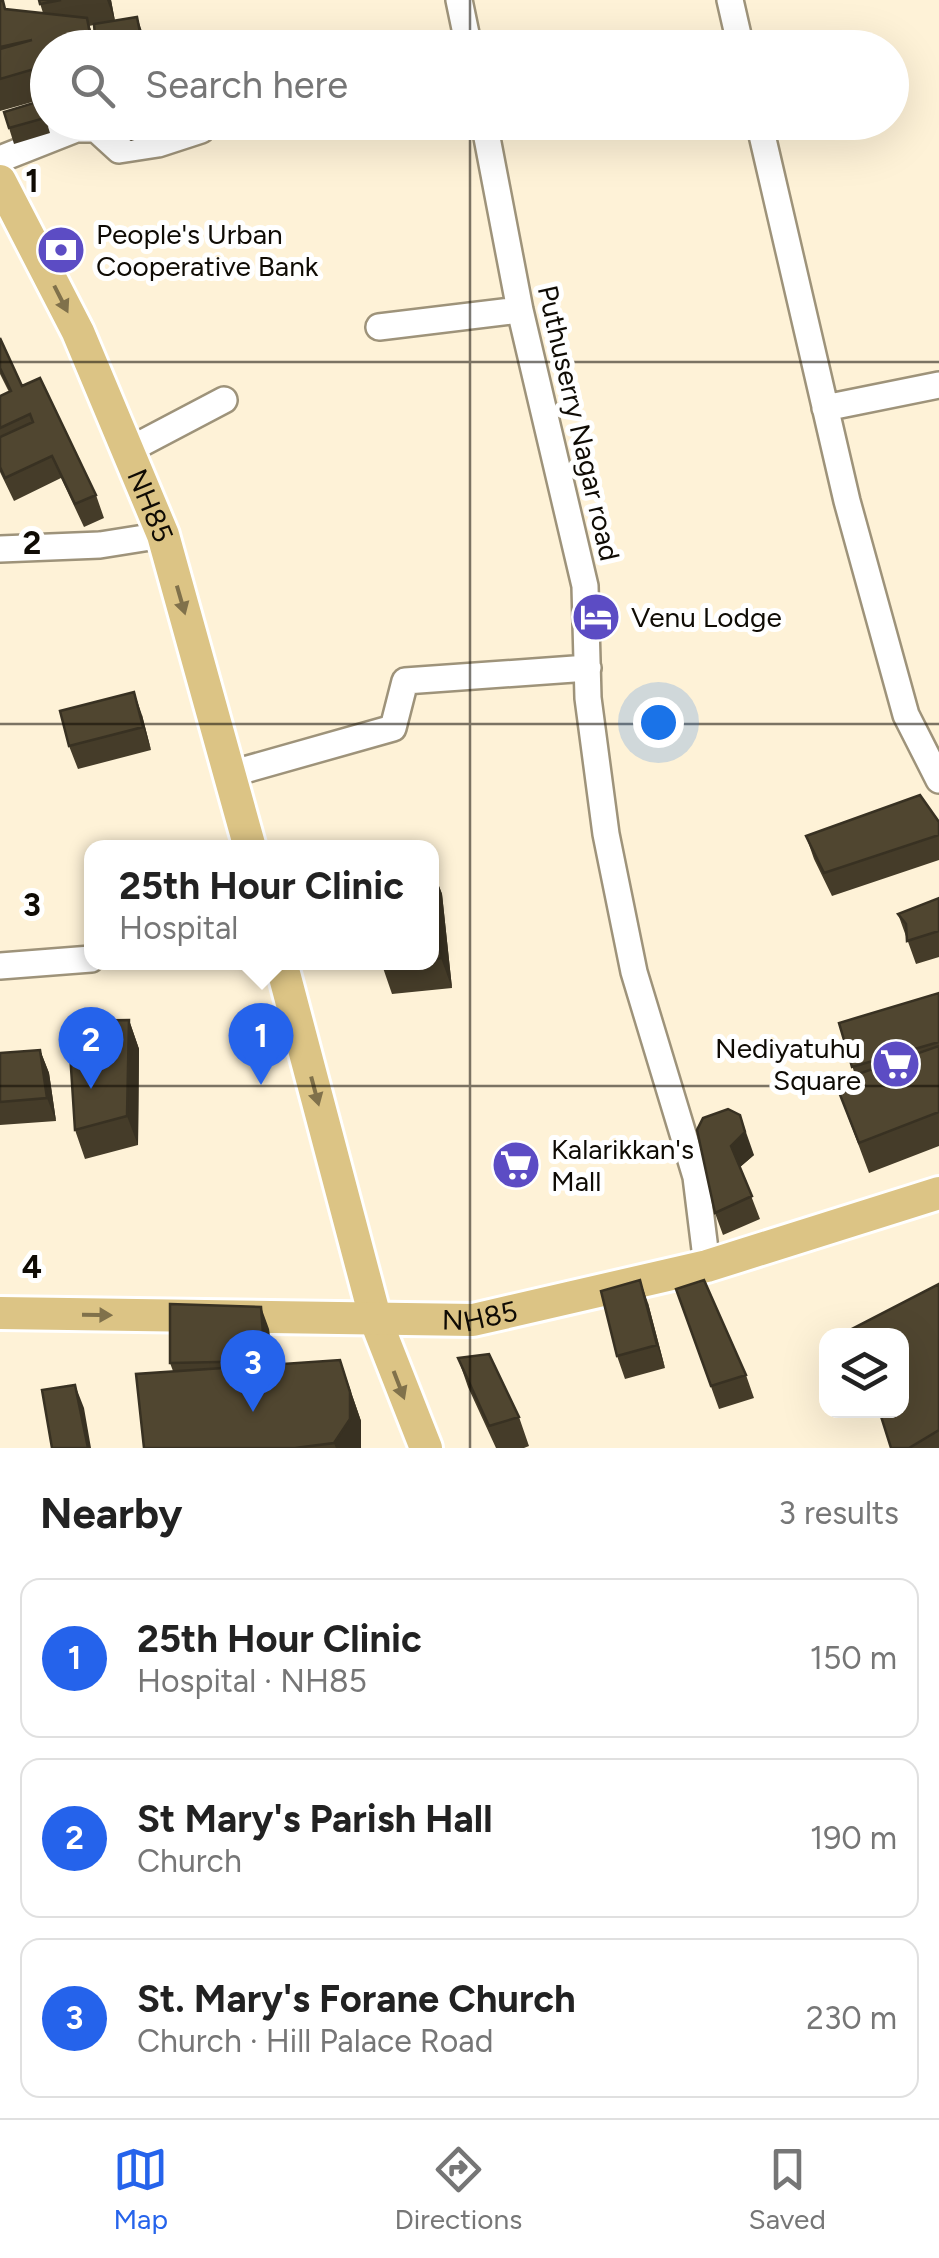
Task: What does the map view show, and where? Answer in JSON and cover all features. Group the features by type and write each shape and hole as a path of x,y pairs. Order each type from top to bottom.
{"main road":[{"name":"NH85","path":"0,181 78,332 162,534 248,840"},
{"path":"283,970 376,1321 426,1448"},
{"name":"NH85","path":"0,1313 473,1320 707,1266 939,1193"}],"street":[{"path":"459,0 465,30"},
{"path":"730,0 737,30"},
{"path":"0,159 48,140"},
{"path":"108,140 118,150 170,140"},
{"name":"Puthuserry Nagar road","path":"487,140 520,310 585,586 588,668 606,834 634,972 696,1177 707,1266"},
{"path":"763,140 825,408 906,715 939,780"},
{"path":"379,327 520,310"},
{"path":"825,408 939,385"},
{"path":"130,450 224,400"},
{"path":"0,549 100,545 162,534"},
{"path":"230,774 393,728 405,682 588,668"},
{"path":"0,966 84,960"}],"building":[{"path":"0,1 5,9 87,18 89,30 30,30 30,40 0,47"},
{"path":"137,17 140,30 94,30 94,24"},
{"path":"30,41 30,70 0,79 0,49"},
{"path":"30,104 30,122 9,128 4,112"},
{"path":"0,338 22,386 40,378 96,495 75,504 52,456 5,478 0,467 0,437 33,422 30,414 0,428 0,396 11,391 0,368"},
{"path":"134,692 143,727 69,746 60,711"},
{"path":"920,795 939,822 939,835 824,873 806,836"},
{"path":"939,898 939,931 907,941 906,924 898,914"},
{"path":"939,993 939,1042 852,1067 839,1023"},
{"path":"129,1020 127,1116 75,1130 68,1021"},
{"path":"939,1046 939,1112 859,1143 835,1082"},
{"path":"40,1050 47,1098 0,1102 0,1053"},
{"path":"728,1109 740,1115 745,1132 731,1146 752,1196 715,1213 697,1130 703,1118"},
{"path":"640,1280 657,1345 617,1356 601,1291"},
{"path":"704,1280 746,1375 711,1386 676,1289"},
{"path":"939,1284 939,1430 909,1448 891,1448 882,1418 909,1418 909,1328 854,1328"},
{"path":"170,1304 261,1307 265,1361 170,1363"},
{"path":"489,1354 519,1417 489,1426 458,1358"},
{"path":"340,1360 350,1392 350,1419 334,1443 295,1448 144,1448 136,1374"},
{"path":"75,1385 88,1448 52,1448 42,1390"}],"place":[{"name":"People's Urban Cooperative Bank","path":"61,250"},
{"name":"Venu Lodge","path":"596,617"},
{"name":"Nediyatuhu Square","path":"896,1064"},
{"name":"25th Hour Clinic","path":"261,1085"},
{"name":"St Mary's Parish Hall","path":"91,1089"},
{"name":"Kalarikkan's Mall","path":"516,1165"},
{"name":"St. Mary's Forane Church","path":"253,1412"}]}
